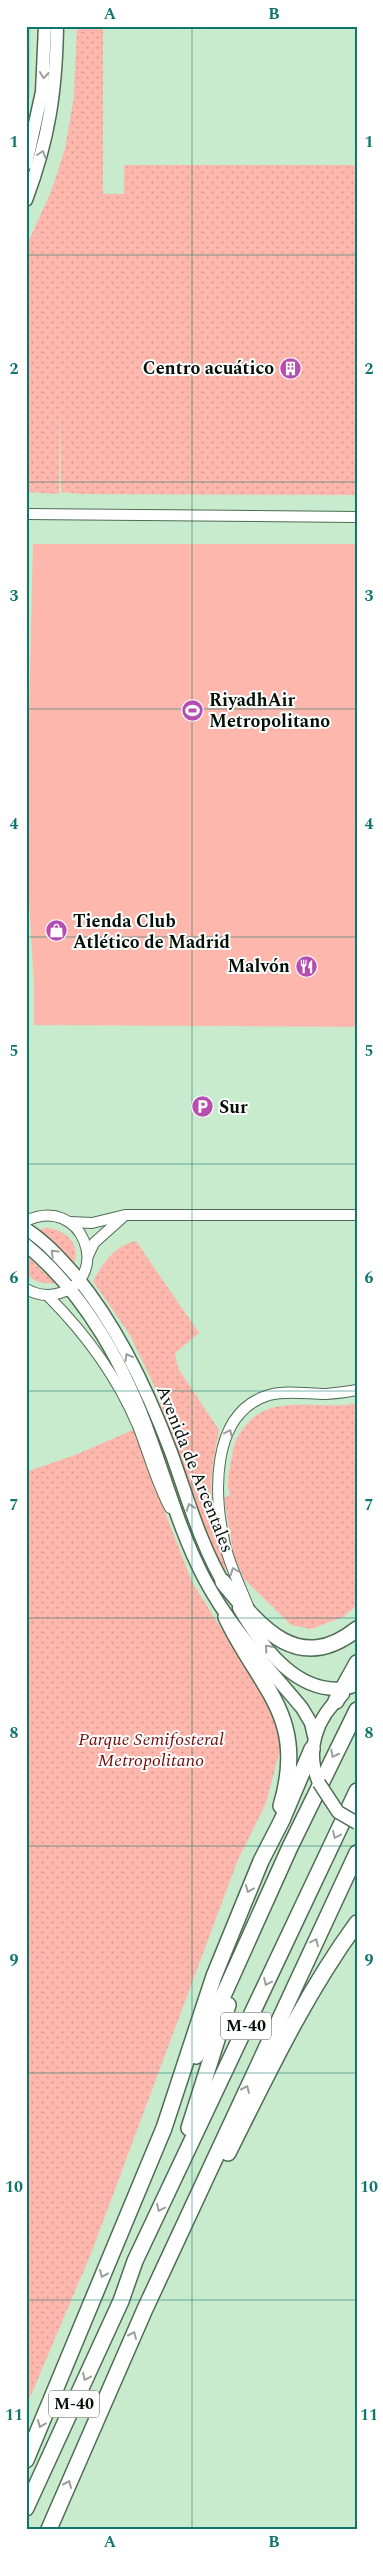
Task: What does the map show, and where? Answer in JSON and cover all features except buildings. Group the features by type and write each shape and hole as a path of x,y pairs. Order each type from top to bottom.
{"highway":[{"path":"223,1582 251,1617 278,1638 308,1649 335,1644 357,1629"},
{"path":"164,2128 214,1976 261,1861 282,1801 288,1773 289,1748 285,1725 275,1699 236,1639 226,1617"},
{"path":"26,2460 164,2128 322,1778 357,1710"},
{"path":"261,1861 282,1820 313,1743"},
{"name":"M-40","path":"26,2508 121,2301 135,2261 357,1791"},
{"name":"M-40","path":"49,2529 145,2309 183,2230 278,2019 357,1853"},
{"path":"183,2230 225,2160 302,2011 338,1949 357,1923"},
{"path":"171,2186 251,1934"}],"main road":[{"path":"26,164 42,92 45,26"},
{"path":"26,200 44,148 52,113 57,65 57,26"},
{"name":"Avenida de Arcentales","path":"27,1222 74,1284 138,1407 183,1531 204,1579 226,1617 302,1708 311,1723 315,1774 319,1784 334,1808 357,1823"},
{"name":"Avenida de Arcentales","path":"26,1245 53,1269 96,1301 142,1382 170,1451 200,1535 223,1582 256,1635 276,1658 294,1674 320,1682 348,1683"},
{"path":"313,1743 323,1718 348,1683"}],"street":[{"path":"26,514 357,517"},
{"path":"27,1222 47,1215 70,1222 92,1223 126,1215 357,1215"},
{"path":"26,1289 47,1295 74,1284 94,1243 126,1215"},
{"path":"70,1222 83,1237 87,1257"},
{"name":"Avenida de Arcentales","path":"47,1295 85,1337 104,1362 122,1392 148,1451 159,1488 183,1531"},
{"path":"251,1617 230,1562 222,1527 218,1480 222,1446 240,1414 252,1404 268,1395 357,1390"}],"shaded area":[{"path":"26,26 31,26 30,96 26,109"}],"green space":[{"path":"77,26 103,26 103,194 124,194 124,165 357,165 357,495 82,494 61,492 60,406 59,494 26,492 26,247 51,192 65,149 74,96"},
{"name":"RiyadhAir Metropolitano","path":"33,544 357,544 357,1027 34,1025 34,983 26,853"},
{"path":"47,1228 66,1235 74,1244 76,1257 74,1264 38,1230"},
{"path":"136,1241 199,1333 175,1353 178,1368 219,1430 214,1455 211,1506 215,1531 230,1568 225,1570 205,1531 153,1383 130,1335 93,1281 110,1256 128,1243"},
{"path":"26,1255 55,1283 39,1282 26,1274"},
{"path":"357,1403 357,1605 343,1617 311,1629 291,1625 244,1579 234,1556 224,1498 230,1495 228,1481 234,1447 238,1436 247,1424 258,1414 271,1408"},
{"name":"Parque Semifosteral Metropolitano","path":"133,1430 192,1582 276,1716 281,1746 266,1803 237,1862 92,2251 26,2407 26,1472 75,1455"}],"place":[{"name":"Centro acuático","path":"290,368"},
{"name":"RiyadhAir Metropolitano","path":"193,710"},
{"name":"Tienda Club Atlético de Madrid","path":"57,931"},
{"name":"Malvón","path":"306,966"},
{"name":"Sur","path":"203,1107"}]}
